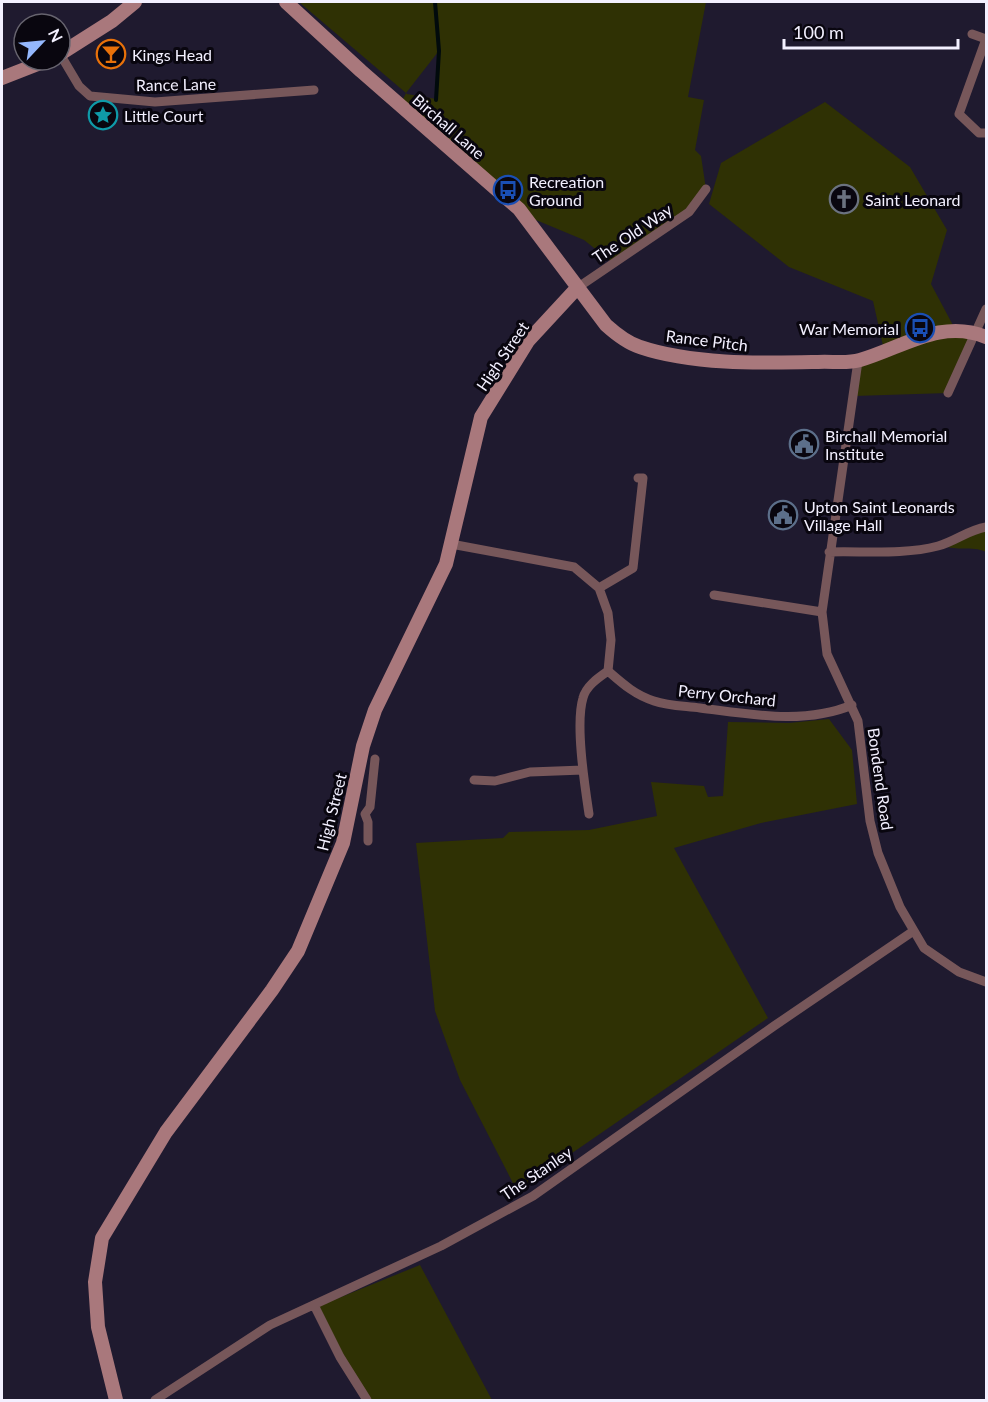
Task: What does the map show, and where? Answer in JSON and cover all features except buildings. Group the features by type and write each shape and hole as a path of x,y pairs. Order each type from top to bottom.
{"street":[{"path":"72,46 112,21 135,2"},
{"name":"Birchall Lane","path":"286,2 519,209 577,288"},
{"path":"972,34 986,39 959,114 979,133 987,133"},
{"path":"2,78 17,72"},
{"name":"Rance Lane","path":"71,72 79,86 90,96 155,102 314,90"},
{"name":"The Old Way","path":"577,288 689,212 706,189"},
{"name":"Rance Pitch","path":"577,288 606,325 622,338 640,347 697,358 754,362 858,361"},
{"name":"High Street","path":"116,1401 98,1327 95,1282 102,1238 165,1132 272,990 298,951 343,843 363,746 375,710 446,564 481,417 528,341 577,288"},
{"path":"948,393 981,334 987,309"},
{"path":"858,361 933,332 956,330 981,334"},
{"name":"Bondend Road","path":"858,361 822,612 827,654 852,705 862,739 870,821 878,853 912,932 924,948 942,962 987,982"},
{"path":"599,588 633,568 643,478 638,478"},
{"path":"830,552 920,550 942,545 972,529 987,527"},
{"path":"451,543 574,567 599,588 608,613 610,631 608,671 591,683 583,697 583,770 589,814"},
{"path":"714,595 822,612"},
{"name":"Perry Orchard","path":"608,671 630,692 657,702 754,715 803,716 835,712 852,705"},
{"path":"365,814 370,807 375,759"},
{"path":"474,780 495,781 530,772 583,770"},
{"path":"349,812 365,814"},
{"path":"365,814 368,822 368,841"},
{"name":"The Stanley","path":"155,1401 270,1325 441,1246 533,1196 912,932"},
{"path":"314,1305 340,1357 367,1401"}],"shaded area":[{"path":"299,2 706,2 688,97 704,100 695,150 701,156 706,189 689,212 613,263 584,240 524,215 400,105 406,93","holes":["438,52 436,99 407,94 406,93"]},
{"path":"825,102 910,167 947,230 931,284 955,329 975,332 948,393 854,396 858,368 884,350 873,301 789,267 709,204 721,163"},
{"path":"986,527 986,552 942,545"},
{"path":"829,719 852,750 857,804 761,823 674,848 768,1018 517,1191 460,1080 435,1011 416,843 503,838 509,832 589,830 657,816 651,782 704,786 708,797 723,796 728,722 789,723"},
{"path":"420,1265 492,1400 371,1400 343,1355 319,1306"}],"waterway":[{"path":"435,2 439,51 436,100"}],"place":[{"name":"Kings Head","path":"111,54"},
{"name":"Little Court","path":"103,115"},
{"name":"Recreation Ground","path":"508,190"},
{"name":"Saint Leonard","path":"844,199"},
{"name":"War Memorial","path":"920,328"},
{"name":"Birchall Memorial Institute","path":"804,444"},
{"name":"Upton Saint Leonards Village Hall","path":"783,515"}]}
